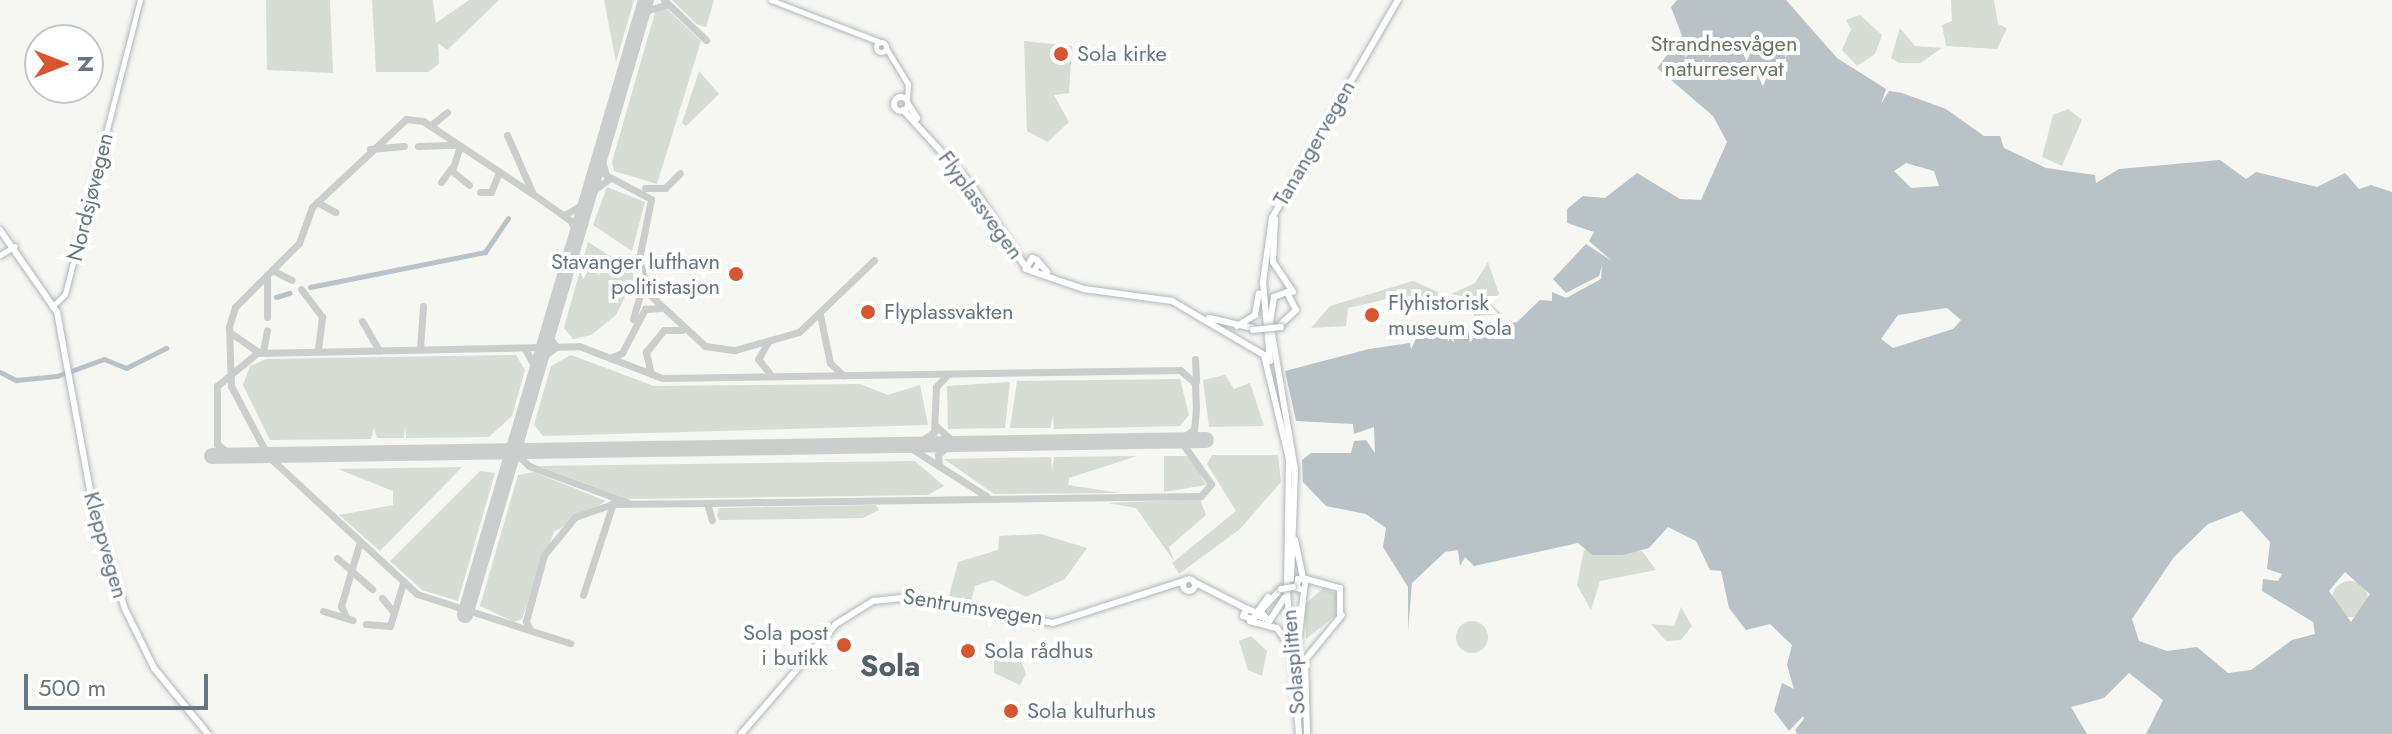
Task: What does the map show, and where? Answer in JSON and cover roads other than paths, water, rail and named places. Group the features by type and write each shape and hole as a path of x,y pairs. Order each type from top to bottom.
{"main road":[{"name":"Nordsjøvegen","path":"53,306 61,301 140,0"},
{"path":"771,0 872,39 890,55 906,81 905,103"},
{"name":"Tanangervegen","path":"1273,354 1266,276 1275,219 1400,0"},
{"name":"Tanangervegen","path":"1275,392 1263,306 1266,241 1285,187 1400,0"},
{"name":"Flyplassvegen","path":"905,103 978,188 1008,242 1030,259 1077,284 1173,297 1218,322 1253,329"},
{"name":"Flyplassvegen","path":"905,103 970,183 1025,266 1084,289 1161,297 1258,347 1275,392"},
{"path":"1275,219 1273,262 1299,306 1280,326"},
{"name":"Kleppvegen","path":"0,231 53,306 114,580 154,668 208,734"},
{"path":"1218,322 1241,325 1255,315 1266,241"},
{"path":"2,254 13,247"},
{"name":"Flyplassvegen","path":"1025,266 1030,259"},
{"name":"Flyplassvegen","path":"1034,272 1039,263"},
{"path":"1209,322 1253,329 1280,326 1296,310 1287,292 1271,307 1273,354 1295,501 1295,665"},
{"path":"1273,617 1284,600 1291,483 1275,392"},
{"path":"1295,501 1295,586"},
{"path":"1286,569 1295,586"},
{"path":"1250,613 1268,597 1295,586 1319,581 1342,591 1342,615 1309,652 1302,677 1303,734"},
{"name":"Sentrumsvegen","path":"740,734 836,624 873,601 909,597 1027,622 1074,618 1183,584 1222,596 1250,613"},
{"path":"1250,613 1295,586"},
{"name":"Solasplitten","path":"1295,586 1295,665 1303,734"},
{"path":"1268,597 1260,614 1273,617"},
{"path":"1250,613 1273,617"},
{"path":"1250,613 1282,632 1295,665"}],"waterway":[{"path":"310,287 485,252 508,218"},
{"path":"276,297 289,293"},
{"path":"0,372 16,380 57,376 104,359 126,368 166,348"}],"place":[{"name":"Sola kirke","path":"1061,54"},
{"name":"Stavanger lufthavn politistasjon","path":"736,274"},
{"name":"Flyplassvakten","path":"868,312"},
{"name":"Flyhistorisk museum Sola","path":"1372,315"},
{"name":"Sola post i butikk","path":"844,645"},
{"name":"Sola rådhus","path":"968,651"},
{"name":"Sola kulturhus","path":"1011,711"}],"district":[{"name":"Sola","path":"890,666"}],"park label":[{"name":"Strandnesvågen naturreservat","path":"1724,56"}]}
